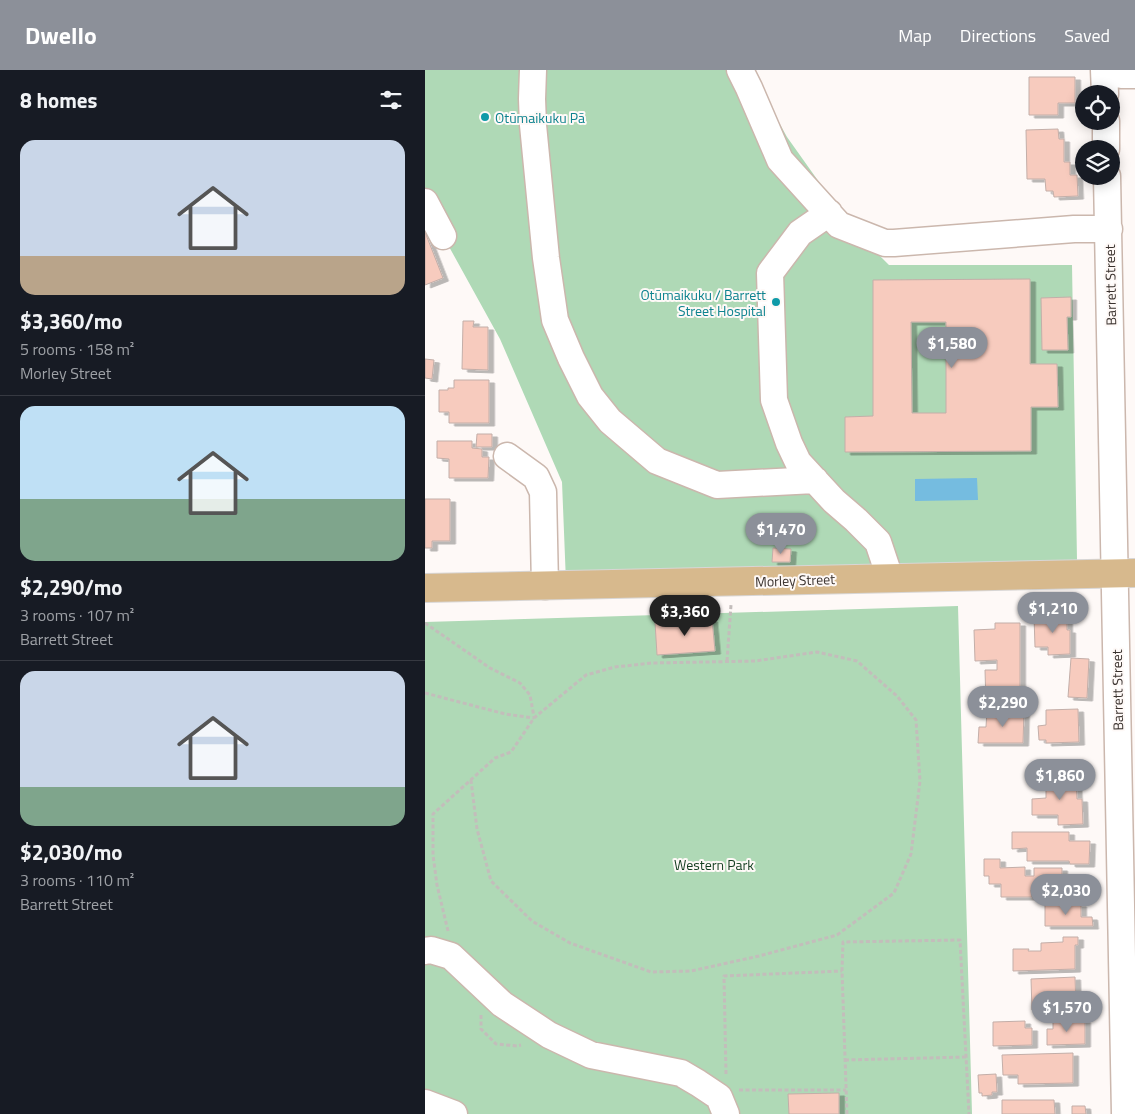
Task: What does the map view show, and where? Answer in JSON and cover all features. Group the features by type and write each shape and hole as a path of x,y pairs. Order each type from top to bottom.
{"main road":[{"name":"Morley Street","path":"425,588 1125,573"}],"street":[{"path":"533,70 533,125 546,258 555,320 589,396 610,421 657,462 717,485 815,480"},
{"path":"740,70 780,160 839,225 885,243 1074,229 1109,230"},
{"path":"1104,70 1105,85"},
{"path":"1114,70 1121,75 1135,75"},
{"name":"Barrett Street","path":"1107,185 1125,573 1125,1114"},
{"path":"425,202 443,236"},
{"path":"829,213 800,233 770,273 773,400 798,462 834,501 878,542 890,578"},
{"path":"507,456 536,477 543,492 545,586"},
{"path":"425,951 431,950 451,956 502,1004 549,1035 591,1055 681,1073 719,1098 725,1114"},
{"path":"425,1103 454,1114"}],"path":[{"path":"727,661 732,582"},
{"path":"425,623 490,668 520,683 530,696 534,718"},
{"path":"451,956 433,855 433,814 495,758 511,752 534,718 586,675 615,667 652,663 755,661 817,652 857,661 897,696 916,720 920,781 911,854 894,893 837,936 691,971 651,972 570,943 532,921 491,881 477,829 471,780"},
{"path":"425,693 505,714 534,718"},
{"path":"847,1114 842,971 843,942 960,940 969,1114"},
{"path":"726,1081 724,976 842,971"},
{"path":"845,1060 967,1056"},
{"path":"736,1090 846,1090"}],"green space":[{"name":"Otūmaikuku / Barrett Street Hospital","path":"425,70 750,70 787,137 851,227 889,265 1072,265 1077,560 566,582 562,482 500,339 447,243 425,190"},
{"name":"Western Park","path":"958,606 972,1114 425,1114 425,622"}],"water":[{"path":"977,478 978,500 915,501 915,479"}],"building":[{"path":"1029,77 1075,77 1075,103 1058,103 1058,115 1029,115"},
{"path":"1058,129 1059,139 1064,139 1064,162 1070,162 1070,175 1075,175 1078,196 1054,197 1053,191 1046,191 1045,179 1027,179 1026,130"},
{"path":"425,232 443,278 425,285"},
{"path":"1030,279 1030,364 1057,364 1058,407 1031,407 1031,451 845,452 845,417 873,416 873,280","holes":["911,322 946,322 946,413 912,413"]},
{"path":"1071,297 1071,317 1067,317 1068,350 1042,350 1041,298"},
{"path":"463,321 474,321 473,327 488,327 488,370 462,369"},
{"path":"425,359 434,360 432,379 425,378"},
{"path":"454,380 489,380 489,423 449,423 449,412 439,412 439,390 454,388"},
{"path":"477,434 492,434 492,447 476,447"},
{"path":"437,441 472,441 472,448 482,449 482,457 489,457 488,478 449,478 449,459 437,458"},
{"path":"425,499 450,499 450,541 432,541 432,548 425,548"},
{"path":"773,548 791,549 790,562 772,562"},
{"path":"1034,616 1067,616 1067,630 1070,630 1070,654 1048,655 1048,647 1035,647"},
{"path":"712,619 715,651 657,655 655,622"},
{"path":"995,623 1020,623 1020,692 996,693 996,705 986,705 985,670 997,670 997,660 975,661 974,630 995,629"},
{"path":"1071,658 1089,659 1087,698 1068,697"},
{"path":"1078,709 1079,742 1046,743 1046,740 1039,740 1038,726 1046,725 1046,710"},
{"path":"987,710 1024,711 1023,743 978,743 979,727 986,727"},
{"path":"1046,776 1076,776 1077,799 1082,799 1083,824 1058,825 1058,815 1032,815 1032,799 1046,798"},
{"path":"1012,832 1069,832 1069,841 1090,841 1089,864 1070,864 1069,861 1027,861 1027,848 1012,849"},
{"path":"984,859 1000,859 1000,868 1025,867 1025,876 1034,876 1034,868 1062,868 1062,890 1031,890 1032,897 1001,897 1001,884 989,884 989,876 984,876"},
{"path":"1045,904 1081,904 1081,917 1092,917 1093,926 1045,926"},
{"path":"1063,937 1078,937 1078,945 1075,945 1075,969 1013,971 1013,949 1041,951 1041,943 1063,942"},
{"path":"1075,977 1076,1008 1032,1010 1031,979"},
{"path":"1085,1020 1085,1044 1047,1045 1047,1029 1053,1029 1053,1021"},
{"path":"1025,1021 1025,1028 1032,1028 1032,1045 993,1046 993,1022"},
{"path":"1073,1053 1073,1083 1018,1084 1018,1075 1003,1075 1002,1055"},
{"path":"996,1074 997,1092 992,1092 992,1095 982,1096 982,1093 979,1093 978,1075"},
{"path":"839,1093 839,1114 789,1114 788,1094"},
{"path":"1002,1100 1054,1100 1055,1114 1002,1114"},
{"path":"1072,1106 1085,1106 1086,1114 1072,1114"}],"place":[{"name":"Otūmaikuku Pā","path":"485,117"},
{"name":"Otūmaikuku / Barrett Street Hospital","path":"776,302"}]}
